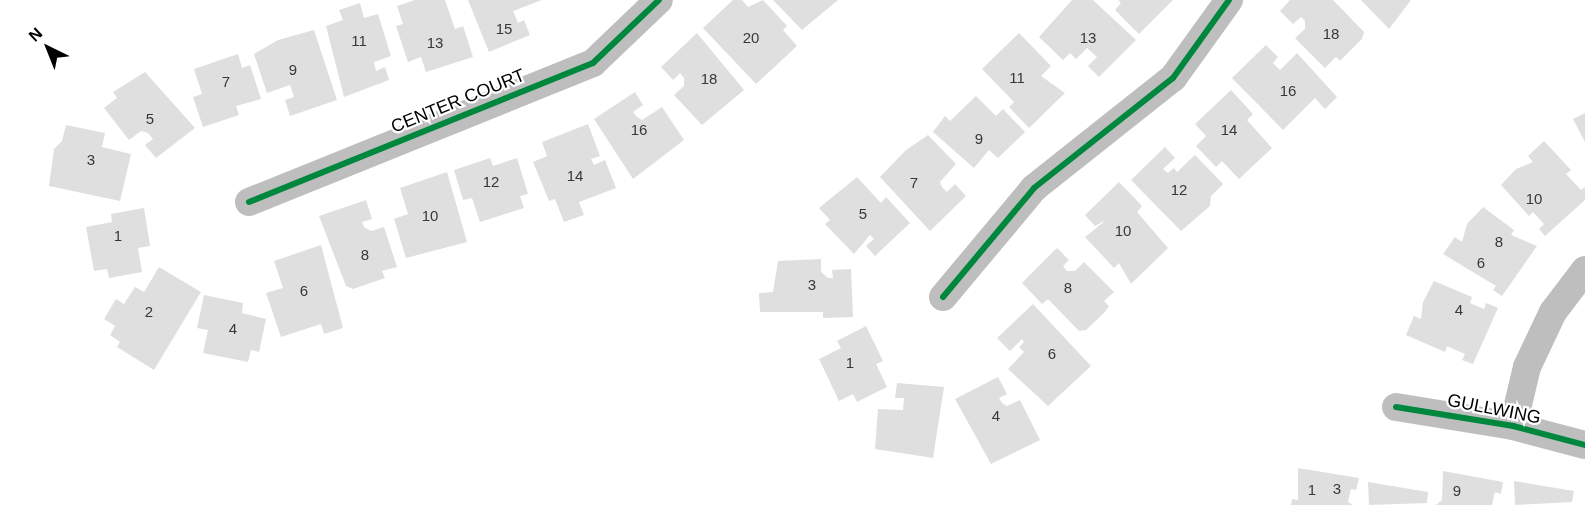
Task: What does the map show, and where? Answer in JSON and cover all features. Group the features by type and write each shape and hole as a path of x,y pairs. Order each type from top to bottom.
{"street":[{"name":"CENTER COURT","path":"249,202 593,63 659,0"},
{"path":"942,297 1034,188 1173,78 1229,0"},
{"path":"1513,426 1527,367 1553,312 1585,270"},
{"name":"GULLWING","path":"1396,406 1513,426 1585,445"}],"building":[{"path":"415,0 445,0 455,29 463,26 473,57 426,72 421,57 408,62 396,26 403,24 397,6"},
{"path":"468,0 542,0 513,11 518,23 524,20 530,35 489,52"},
{"path":"733,0 742,0 748,7 763,0 787,26 783,30 797,46 756,84 703,28"},
{"path":"773,0 838,0 802,30"},
{"path":"1072,0 1093,0 1136,40 1099,77 1088,66 1097,57 1087,48 1076,59 1070,53 1063,60 1039,37"},
{"path":"1118,0 1173,0 1139,34 1115,10 1121,3"},
{"path":"1290,0 1333,0 1364,32 1362,39 1340,61 1336,57 1325,68 1295,38 1305,29 1305,21 1301,17 1293,24 1280,11"},
{"path":"1361,0 1411,0 1389,29"},
{"path":"360,3 364,18 378,14 391,56 374,62 376,71 385,67 389,80 344,97 326,26 343,20 339,10"},
{"path":"314,30 337,100 290,116 285,100 294,97 290,85 267,93 254,54 278,40"},
{"path":"697,33 744,90 702,125 674,95 684,86 684,78 680,73 673,80 661,67"},
{"path":"1019,33 1051,66 1041,76 1065,93 1029,128 1009,107 1014,102 982,69"},
{"path":"1266,45 1278,57 1273,63 1280,70 1297,53 1337,97 1325,109 1315,98 1283,130 1232,78"},
{"path":"238,54 242,68 250,65 261,99 236,106 239,115 203,127 193,97 202,94 194,69"},
{"path":"145,72 195,128 156,158 145,145 153,139 148,133 141,131 129,140 104,108 117,98 113,92"},
{"path":"1231,90 1253,114 1247,120 1272,148 1239,179 1222,161 1216,167 1196,146 1206,136 1195,124"},
{"path":"635,92 643,105 633,112 636,116 642,120 662,107 684,140 633,179 594,119"},
{"path":"976,96 996,116 1003,109 1025,132 998,158 989,150 974,168 933,132 945,116 950,121"},
{"path":"1585,113 1585,142 1573,119"},
{"path":"588,124 600,156 591,159 594,165 605,160 616,188 579,202 584,215 564,222 555,199 549,201 533,162 547,156 542,142"},
{"path":"66,125 105,133 102,147 131,154 120,201 49,186 54,149 62,141"},
{"path":"928,135 956,164 940,182 942,187 947,192 955,184 966,196 930,231 880,177 906,150"},
{"path":"1544,141 1571,170 1566,174 1581,190 1585,187 1585,200 1545,236 1539,229 1544,224 1533,212 1529,216 1501,185 1516,169 1533,162 1528,156"},
{"path":"1165,147 1175,158 1163,169 1168,173 1174,168 1177,172 1195,155 1223,184 1211,196 1210,206 1181,231 1131,180"},
{"path":"490,158 493,166 517,158 528,194 520,196 524,208 480,222 472,198 463,200 454,170"},
{"path":"447,172 467,242 406,258 394,219 408,214 400,188"},
{"path":"857,177 881,203 886,197 910,223 875,256 866,246 874,239 870,235 854,254 825,224 830,220 819,208"},
{"path":"1119,182 1142,206 1137,212 1168,248 1131,284 1119,263 1114,268 1085,237 1106,220 1095,226 1085,215"},
{"path":"366,200 372,219 362,222 364,227 371,231 384,227 397,267 382,271 385,278 353,289 346,286 319,216"},
{"path":"1483,207 1514,230 1511,235 1537,246 1502,296 1493,290 1496,286 1443,254 1455,237 1462,242 1467,224"},
{"path":"144,208 150,246 138,248 142,272 109,278 107,269 94,271 86,227 112,222 111,214"},
{"path":"321,245 343,328 324,334 321,324 281,337 266,293 283,288 274,261"},
{"path":"1057,248 1069,260 1063,266 1067,271 1075,271 1084,262 1114,292 1104,301 1109,306 1105,312 1086,330 1079,331 1048,299 1042,304 1022,283"},
{"path":"821,259 821,272 828,278 833,278 832,270 851,269 853,317 823,318 823,312 760,312 759,293 773,292 778,261"},
{"path":"159,267 201,292 154,370 117,347 120,342 110,335 115,326 104,319 116,299 124,304 135,287 144,292"},
{"path":"1434,281 1472,297 1470,303 1484,309 1486,303 1498,308 1473,364 1462,360 1465,354 1447,346 1445,352 1406,335 1414,316 1421,319 1423,302"},
{"path":"204,295 243,303 242,313 266,319 259,352 251,350 248,362 203,353 208,330 197,328"},
{"path":"1033,304 1091,366 1048,406 1008,369 1024,352 1019,347 1024,342 1022,339 1010,351 997,338"},
{"path":"866,326 883,361 876,364 887,387 857,402 853,394 839,401 819,359 841,348 837,341"},
{"path":"998,377 1007,394 999,398 1002,403 1007,406 1020,400 1040,440 991,464 955,399"},
{"path":"897,383 944,387 933,458 875,449 878,409 903,410 904,398 895,398"},
{"path":"1298,468 1359,478 1356,490 1351,489 1348,502 1353,505 1291,505 1292,499 1298,500"},
{"path":"1443,471 1503,482 1501,494 1495,492 1492,505 1436,505 1442,500"},
{"path":"1514,481 1574,491 1572,502 1515,505"},
{"path":"1368,482 1428,492 1427,503 1369,505"}],"cycle path":[{"path":"249,202 593,63 659,0"},
{"path":"943,297 1034,188 1173,78 1229,0"},
{"path":"1396,407 1513,426 1585,445"}]}
